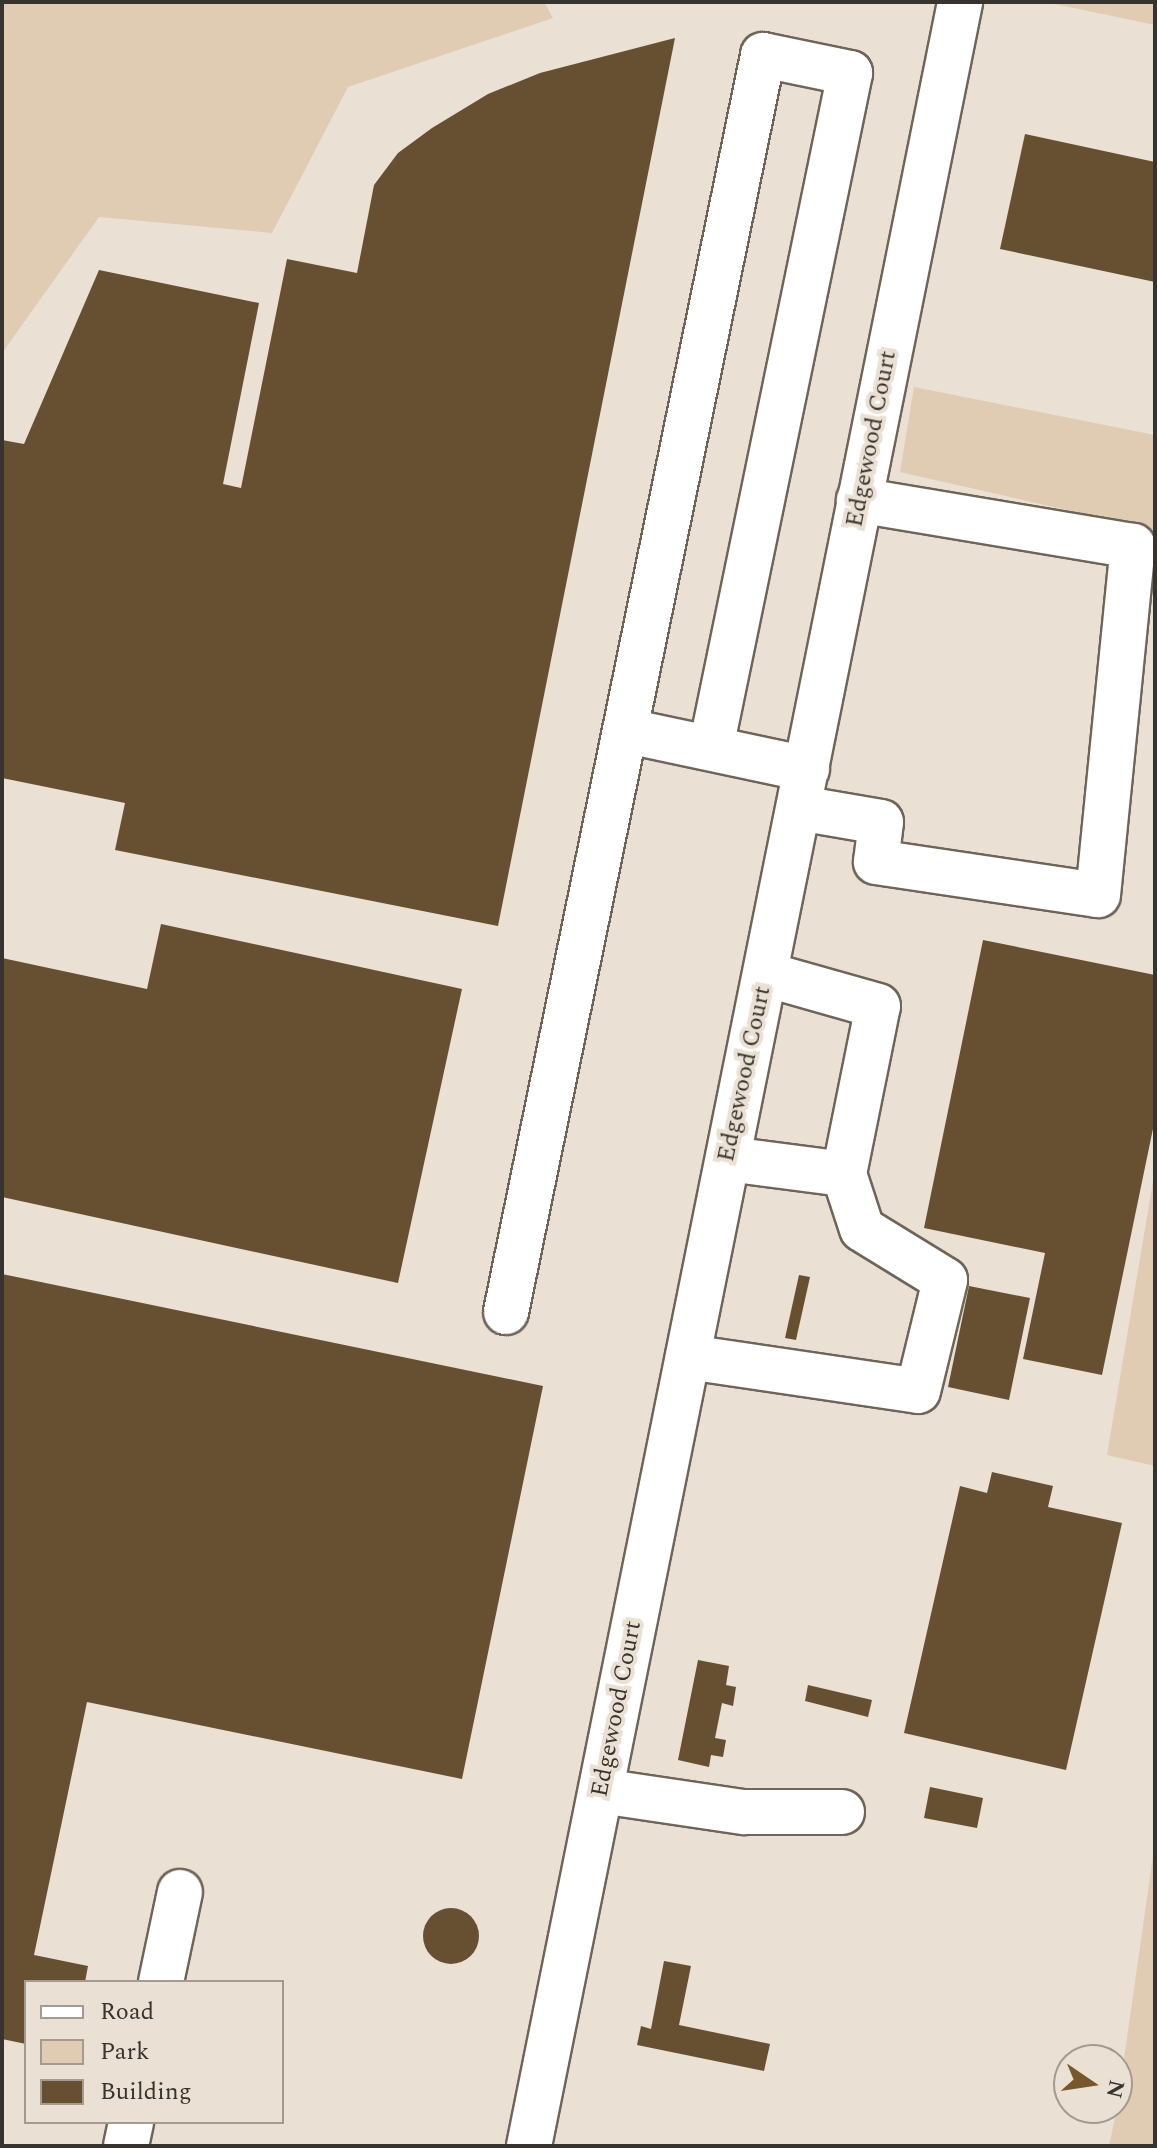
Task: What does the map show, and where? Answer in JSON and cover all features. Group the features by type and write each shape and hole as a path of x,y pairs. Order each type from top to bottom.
{"street":[{"name":"Edgewood Court","path":"529,2146 960,2"},
{"path":"506,1312 628,731 763,55 850,73 711,748"},
{"path":"628,731 711,748 881,822 876,862 1098,895 1133,546 859,500"},
{"path":"688,1357 918,1391 945,1280 862,1229 844,1174 878,1006 765,974"},
{"path":"728,1159 844,1174"},
{"path":"601,1791 744,1812 842,1812"},
{"path":"161,1980 180,1892"},
{"path":"126,2146 131,2124"}],"green space":[{"path":"2,2 544,2 553,18 348,87 272,233 99,217 2,353"},
{"path":"1045,2 1155,2 1155,25"},
{"path":"914,387 1155,435 1155,530 900,472"},
{"path":"1155,1169 1155,1466 1107,1455"},
{"path":"1155,1842 1155,2146 1109,2146 1114,2124 1133,2124 1133,2044 1126,2044"}],"building":[{"path":"675,38 498,926 115,850 125,803 2,778 2,440 24,444 99,270 259,303 223,484 241,488 287,259 357,273 374,185 398,153 488,94 540,73"},
{"path":"1025,134 1155,162 1155,282 1000,249"},
{"path":"161,924 462,989 398,1283 2,1197 2,958 147,989"},
{"path":"983,940 1155,975 1155,1119 1102,1375 1023,1359 1045,1253 924,1228"},
{"path":"2,1274 543,1386 462,1779 87,1702 34,1955 88,1966 85,1980 24,1980 24,2044 2,2039"},
{"path":"799,1275 810,1277 796,1340 785,1338"},
{"path":"969,1286 1030,1298 1009,1400 948,1387"},
{"path":"992,1472 1053,1486 1048,1507 1122,1523 1066,1770 904,1733 960,1486 987,1493"},
{"path":"698,1660 729,1666 726,1685 736,1687 733,1706 722,1703 715,1738 726,1740 723,1757 711,1755 709,1767 678,1760"},
{"path":"808,1685 872,1700 868,1717 805,1701"},
{"path":"930,1787 983,1798 977,1828 924,1818"},
{"path":"451,1908 471,1916 479,1936 471,1956 451,1964 431,1956 423,1936 431,1916"},
{"path":"664,1961 691,1966 679,2025 770,2044 764,2071 637,2045 641,2026 651,2029"}]}
